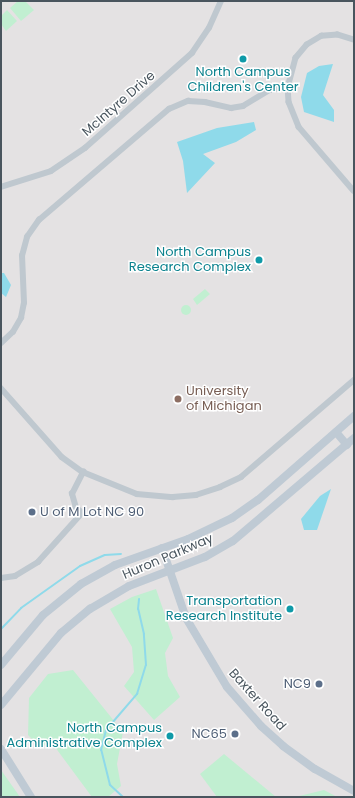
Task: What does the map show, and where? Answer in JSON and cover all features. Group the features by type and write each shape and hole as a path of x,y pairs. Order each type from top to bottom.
{"main road":[{"name":"Huron Parkway","path":"1,665 43,615 81,584 115,565 199,535 236,515 354,416"},
{"path":"336,432 347,445"},
{"name":"Huron Parkway","path":"1,705 49,646 82,614 118,591 205,557 233,541 354,438"},
{"name":"Baxter Road","path":"162,548 195,636 218,675 237,699 283,746 315,769 354,791"},
{"path":"1,749 31,797"}],"street":[{"name":"McIntyre Drive","path":"1,188 37,178 65,164 85,148 192,53 209,28 221,1"},
{"path":"354,40 338,36 322,36 307,45 296,58 288,87 289,102 299,127 354,191"},
{"path":"1,343 13,332 21,318 24,303 22,256 28,237 39,220 169,109 188,101 205,102 231,108 243,106 270,90 288,87"},
{"path":"1,388 62,456 83,472 137,494 173,497 196,495 220,487 241,477 354,380"},
{"path":"1,578 15,576 38,562 82,513 76,508 72,494 83,472"}],"shaded area":[{"name":"University of Michigan","path":"1,1 354,1 354,797 1,797"}],"green space":[{"path":"18,1 25,1 34,10 21,21 10,8"},
{"path":"7,10 17,21 6,31 1,24 1,16"},
{"path":"205,289 210,294 197,305 193,299"},
{"path":"184,305 188,305 190,306 190,314 184,315 181,312 181,308"},
{"path":"156,589 173,638 165,653 168,676 180,697 154,720 124,686 134,672 132,647 110,609 132,597"},
{"path":"73,670 123,732 117,764 121,786 108,797 92,797 55,747 37,744 28,735 29,698 48,674"},
{"path":"224,754 276,797 217,797 200,774"},
{"path":"1,770 20,797 1,797"},
{"path":"324,790 337,797 295,797"}],"water":[{"path":"333,64 323,95 334,110 334,122 304,112 301,97 307,73 319,66"},
{"path":"254,122 256,130 236,142 203,154 215,163 187,193 183,161 177,142 217,128"},
{"path":"1,273 4,273 11,285 6,297 1,293"},
{"path":"331,489 317,530 304,530 301,519 320,496"}],"waterway":[{"path":"1,629 21,608 80,566 105,555 121,554"},
{"path":"123,797 110,785 101,750 106,730 137,694 146,665 144,634 138,609 139,599"}],"place":[{"name":"North Campus Children's Center","path":"243,59"},
{"name":"North Campus Research Complex","path":"259,260"},
{"name":"University of Michigan","path":"178,399"},
{"name":"U of M Lot NC 90","path":"32,512"},
{"name":"Transportation Research Institute","path":"290,609"},
{"name":"NC9","path":"319,684"},
{"name":"NC65","path":"235,734"},
{"name":"North Campus Administrative Complex","path":"170,736"}]}
